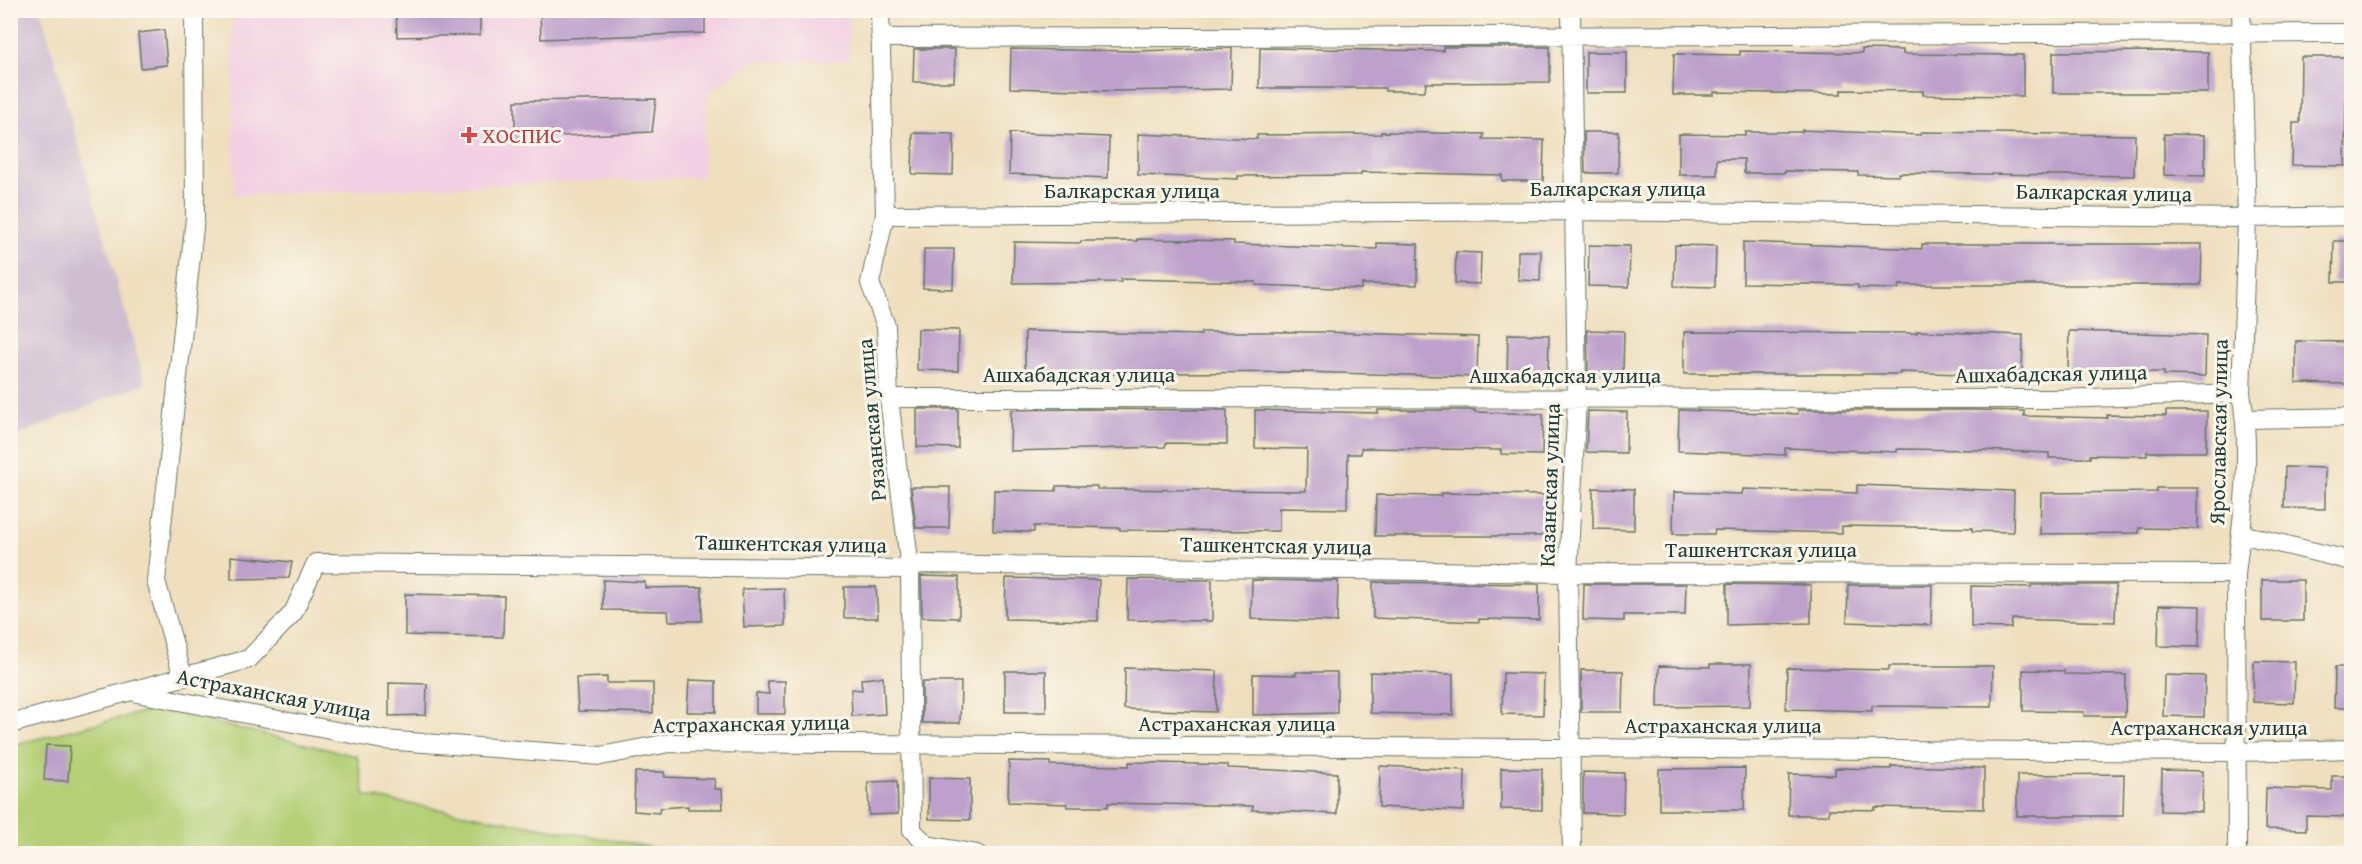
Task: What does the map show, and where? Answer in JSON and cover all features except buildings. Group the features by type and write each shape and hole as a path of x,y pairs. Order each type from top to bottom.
{"street":[{"path":"10,724 183,677 156,581 195,218 194,10"},
{"name":"Рязанская улица","path":"880,10 885,215 870,283 886,326 889,398 910,568 912,830 927,845 977,854"},
{"name":"Казанская улица","path":"1571,10 1572,211 1577,399 1568,573 1572,854"},
{"name":"Ярославская улица","path":"2237,854 2236,574 2241,534 2246,419 2241,393 2247,218 2241,10"},
{"path":"880,38 1570,37 2240,31 2352,33"},
{"name":"Балкарская улица","path":"885,215 1572,211 2247,218 2352,216"},
{"name":"Ашхабадская улица","path":"889,398 2057,399 2241,393"},
{"path":"2246,419 2352,417"},
{"path":"2241,534 2352,561"},
{"name":"Ташкентская улица","path":"183,677 249,659 293,613 316,563 910,568 919,564 1568,573 2236,574"},
{"name":"Астраханская улица","path":"130,692 188,701 383,740 601,756 669,743 2236,752 2352,749"}],"shaded area":[{"path":"11,10 41,11 145,383 11,438"},
{"name":"ХОСПИС","path":"232,11 849,11 849,60 752,61 708,93 702,177 234,195"}],"green space":[{"path":"155,709 357,756 365,796 662,849 707,853 11,854 11,803 16,744"}],"place":[{"name":"ХОСПИС","path":"469,135"}]}
